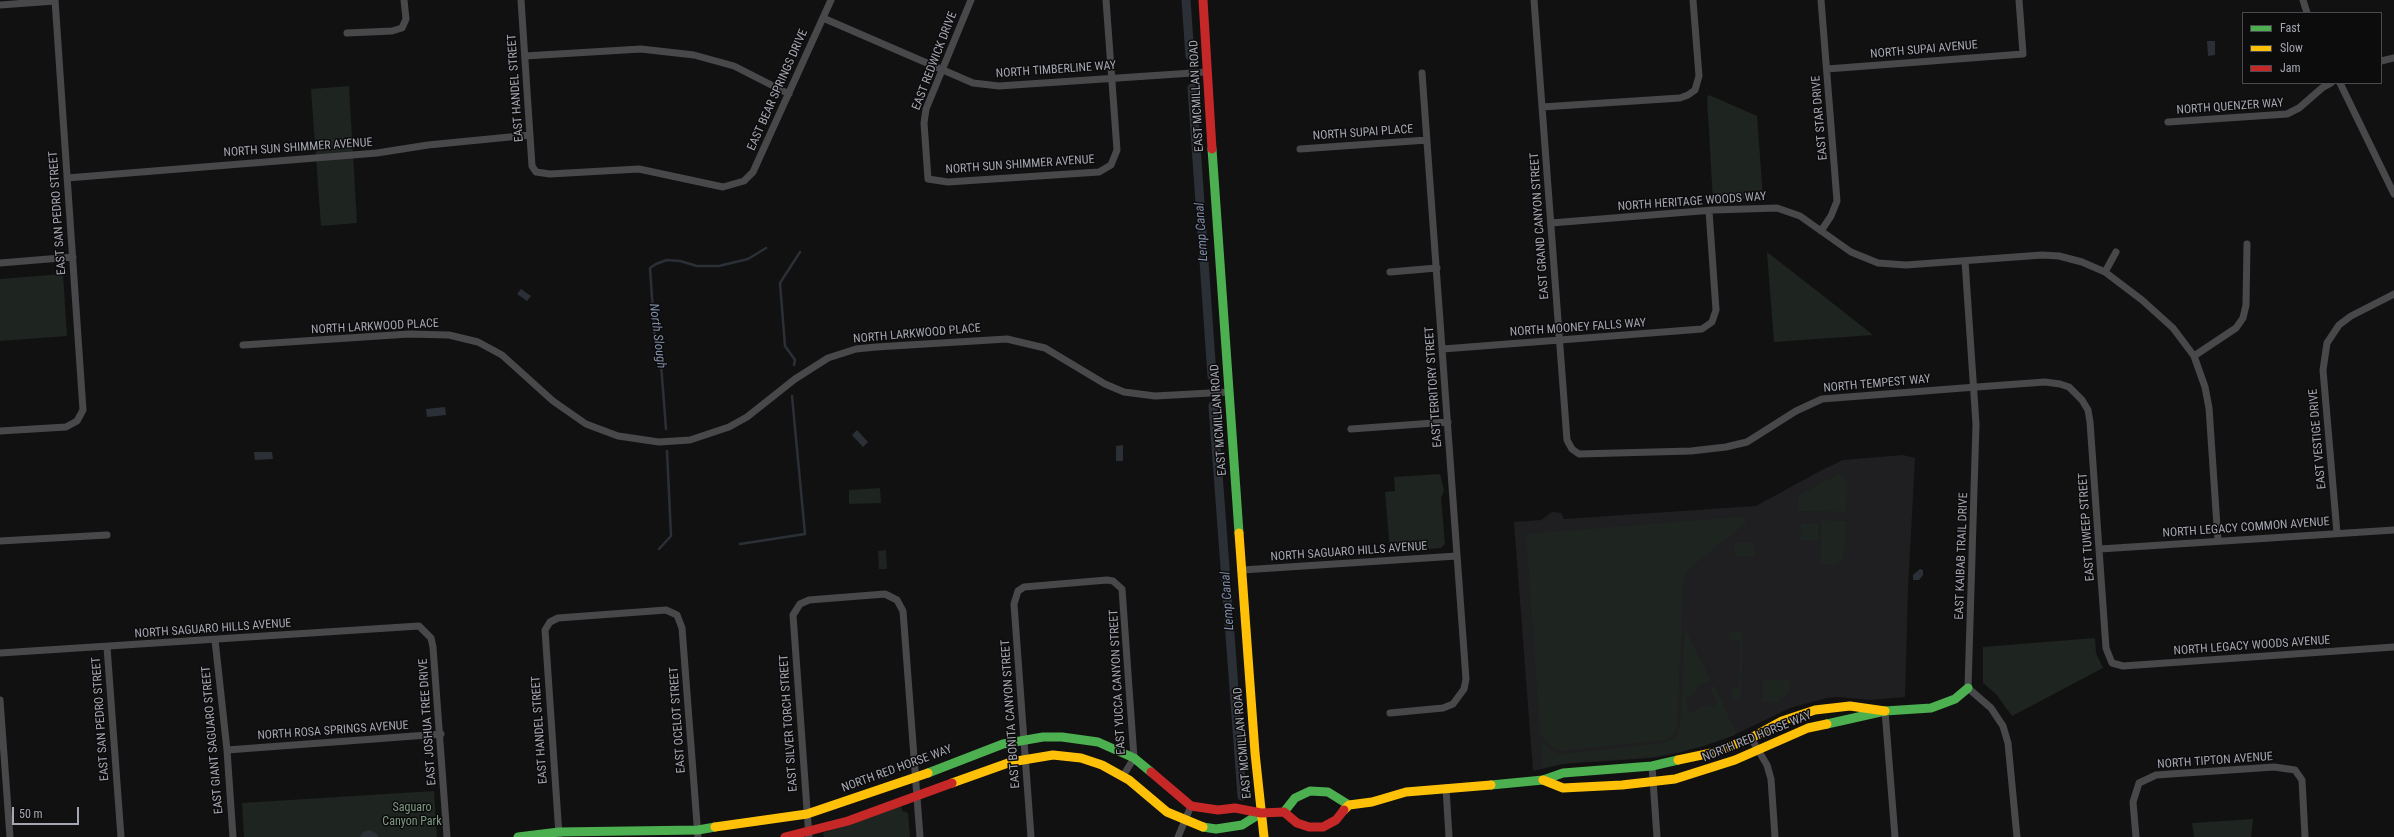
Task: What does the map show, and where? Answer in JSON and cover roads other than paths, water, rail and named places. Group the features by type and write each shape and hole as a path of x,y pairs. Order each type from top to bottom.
{"street":[{"path":"0,5 55,0"},
{"name":"EAST SAN PEDRO STREET","path":"0,431 66,427 77,421 83,410 55,0"},
{"path":"347,33 396,30 406,24 404,0"},
{"name":"EAST HANDEL STREET","path":"521,0 532,166 536,172"},
{"name":"EAST BEAR SPRINGS DRIVE","path":"536,172 550,174 640,169 723,187 744,181 753,172 831,0"},
{"name":"EAST REDWICK DRIVE","path":"928,179 924,123 926,109 971,0"},
{"path":"1106,0 1112,77"},
{"name":"EAST MCMILLAN ROAD","path":"1203,0 1242,570 1264,837"},
{"name":"EAST GRAND CANYON STREET","path":"1534,0 1568,440 1572,449"},
{"path":"1542,107 1680,98 1695,90 1699,76 1693,0"},
{"name":"EAST STAR DRIVE","path":"1821,0 1837,201 1831,216 1821,231"},
{"name":"NORTH SUPAI AVENUE","path":"1827,69 2023,54 2019,0"},
{"path":"2303,0 2307,12"},
{"name":"NORTH TIMBERLINE WAY","path":"823,18 973,83 999,86 1112,77 1207,72"},
{"path":"525,56 641,49 694,55 734,66 789,94"},
{"path":"2382,61 2394,58"},
{"name":"EAST TERRITORY STREET","path":"1390,713 1443,708 1453,704 1459,698 1466,679 1422,73"},
{"name":"NORTH SUN SHIMMER AVENUE","path":"928,179 948,182 1099,172 1111,165 1117,150 1112,77"},
{"name":"NORTH QUENZER WAY","path":"2168,122 2286,114 2299,108 2322,88 2329,84"},
{"path":"2340,84 2394,194"},
{"name":"NORTH SUN SHIMMER AVENUE","path":"67,178 377,153 428,145 530,135"},
{"name":"NORTH SUPAI PLACE","path":"1300,149 1427,140"},
{"path":"2387,180 2394,177"},
{"name":"NORTH HERITAGE WOODS WAY","path":"1551,222 1709,211 1777,208 1800,216 1851,252 1878,263 1906,265 2059,256 2082,262 2105,272 2142,300 2174,328 2194,356 2205,387 2209,408 2218,541"},
{"name":"NORTH MOONEY FALLS WAY","path":"1443,349 1698,330 1712,322 1716,310 1709,211"},
{"path":"2194,356 2236,328 2243,318 2246,305 2247,244"},
{"path":"2105,272 2116,252"},
{"path":"0,263 73,258"},
{"name":"EAST KAIBAB TRAIL DRIVE","path":"1965,261 1976,442 1968,688"},
{"path":"1390,272 1437,268"},
{"name":"EAST VESTIGE DRIVE","path":"2337,533 2323,370 2327,343 2339,325 2351,316 2394,294"},
{"name":"NORTH LARKWOOD PLACE","path":"243,345 409,334 449,335 478,342 502,355 553,401 586,424 618,436 659,442 690,440 729,427 747,418 795,379 822,362 850,351 876,347 1007,339 1045,348 1105,384 1124,392 1155,396 1230,392"},
{"name":"NORTH TEMPEST WAY","path":"1572,449 1579,454 1592,456 1691,451 1726,447 1747,442 1796,411 1822,399 2046,382 2060,384 2076,393"},
{"name":"EAST TUWEEP STREET","path":"2076,393 2088,410 2090,422 2106,648 2112,663"},
{"path":"1351,429 1448,422"},
{"name":"NORTH LEGACY COMMON AVENUE","path":"2100,549 2394,530"},
{"path":"0,542 107,535"},
{"name":"NORTH SAGUARO HILLS AVENUE","path":"1242,570 1457,556"},
{"name":"EAST BONITA CANYON STREET","path":"1031,837 1014,604 1018,591 1029,585 1099,580 1113,581 1118,584"},
{"name":"EAST YUCCA CANYON STREET","path":"1118,584 1124,596 1134,758 1123,776"},
{"name":"EAST SILVER TORCH STREET","path":"808,835 793,627 796,608 810,600 885,594 897,600 903,611 916,778"},
{"name":"EAST OCELOT STREET","path":"550,622 565,617 658,610 672,612 679,618 682,628 698,834"},
{"name":"EAST HANDEL STREET","path":"550,622 544,635 559,835"},
{"name":"NORTH SAGUARO HILLS AVENUE","path":"0,653 215,640 413,625 426,630"},
{"name":"EAST JOSHUA TREE DRIVE","path":"426,630 432,638 433,647 441,734 447,837"},
{"name":"EAST GIANT SAGUARO STREET","path":"215,640 227,750 233,837"},
{"name":"EAST SAN PEDRO STREET","path":"107,647 121,837"},
{"name":"NORTH LEGACY WOODS AVENUE","path":"2112,663 2123,666 2394,647"},
{"path":"1968,688 1991,708 2003,726 2006,737 2017,837"},
{"name":"NORTH RED HORSE WAY","path":"1543,780 1563,788 1653,782 1712,769 1808,728 1885,711 1931,708 1955,699 1968,688"},
{"path":"0,700 2,764 10,837"},
{"name":"NORTH RED HORSE WAY","path":"1349,805 1372,802 1406,792 1543,780 1563,773 1652,766 1693,758 1751,738 1798,714 1834,706 1850,706 1885,711"},
{"path":"1885,711 1895,837"},
{"name":"NORTH ROSA SPRINGS AVENUE","path":"227,750 441,734"},
{"name":"NORTH RED HORSE WAY","path":"518,837 559,835 698,834 807,814 916,778 982,750 1024,740 1062,737 1089,739 1134,758 1191,806"},
{"path":"1751,738 1759,749 1771,779 1775,837"},
{"path":"785,837 808,835 1025,758 1053,755 1081,758 1102,765 1123,776 1167,812 1184,822 1206,828 1224,828 1242,825 1262,814"},
{"path":"1652,766 1657,837"},
{"name":"NORTH TIPTON AVENUE","path":"2136,837 2133,802 2139,783 2156,775 2274,767 2295,770 2302,780 2305,837"},
{"path":"916,778 920,837"},
{"path":"1446,788 1449,837"},
{"path":"1178,837 1191,806 1218,810 1235,808 1262,814 1284,812 1297,823 1309,828 1323,827 1336,820 1349,805 1328,792 1310,791 1295,798 1284,812"}],"waterway":[{"name":"Lemp Canal","path":"1186,0 1190,56"},
{"name":"Lemp Canal","path":"1192,88 1212,376"},
{"name":"North Slough","path":"666,429 660,351 655,340 650,268 667,260 680,261 697,266 719,266 748,259 766,248"},
{"name":"North Slough","path":"794,365 795,360 785,346 780,283 800,252"},
{"name":"North Slough","path":"740,544 805,534 792,396"},
{"name":"Lemp Canal","path":"1213,406 1242,796"},
{"name":"North Slough","path":"659,549 671,536 667,451"}],"park label":[{"name":"Saguaro Canyon Park","path":"412,815"}]}
